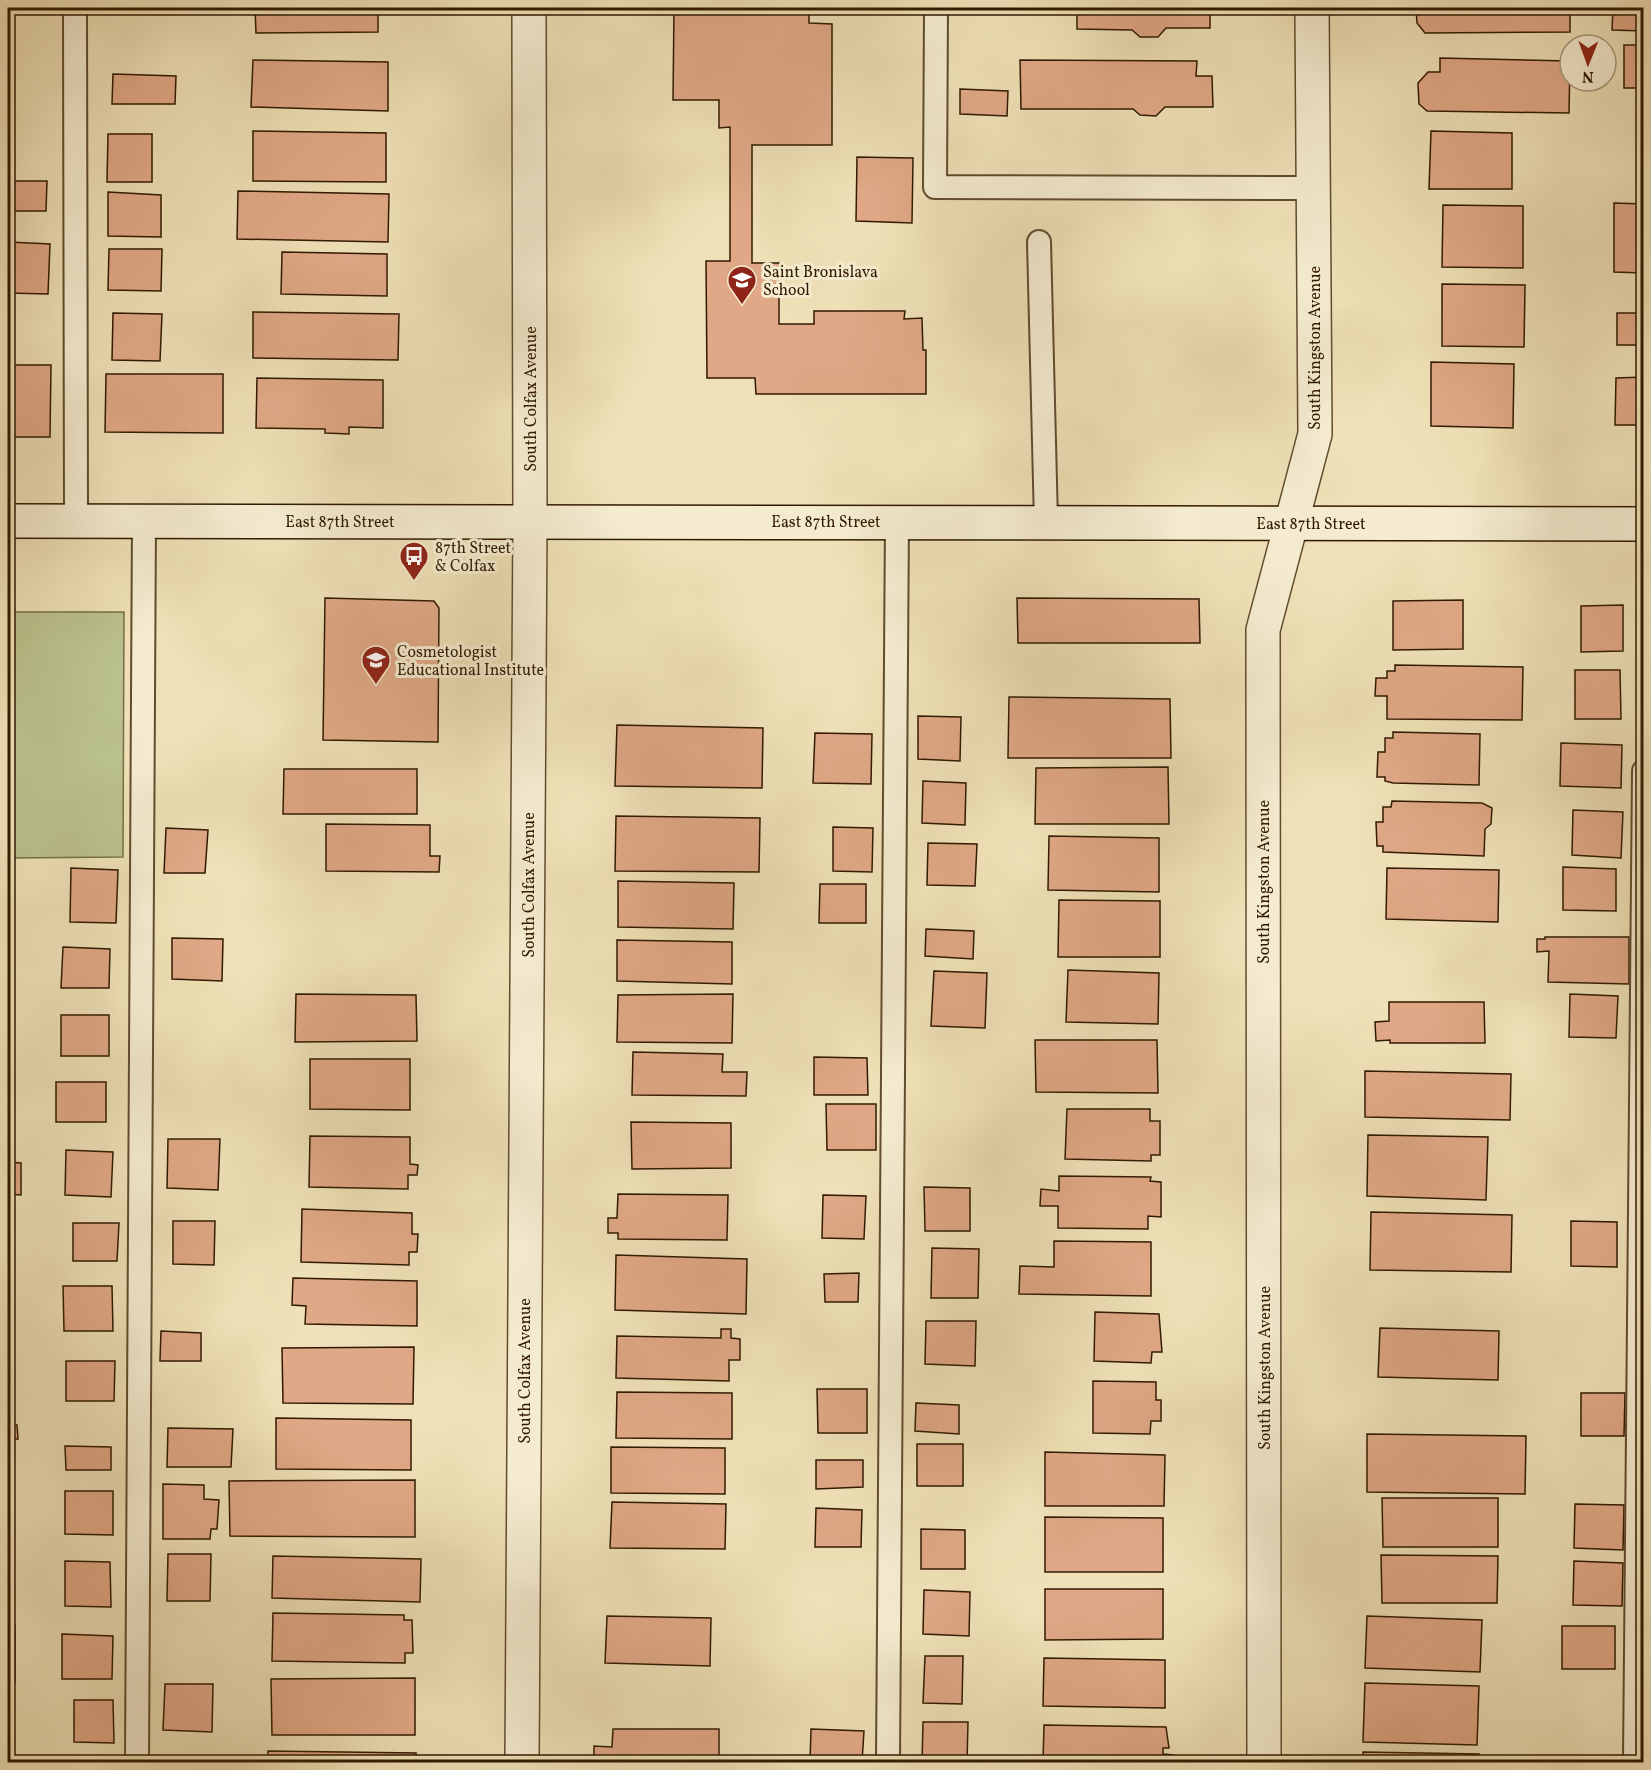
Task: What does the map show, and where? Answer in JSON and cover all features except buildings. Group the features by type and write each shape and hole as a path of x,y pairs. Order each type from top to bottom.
{"street":[{"name":"South Colfax Avenue","path":"522,1762 530,521 529,8"},
{"name":"South Kingston Avenue","path":"1264,1762 1263,630 1316,434 1312,8"},
{"name":"East 87th Street","path":"8,521 1644,524"}],"lane":[{"path":"75,8 76,521"},
{"path":"936,8 935,188 1314,188"},
{"path":"1039,242 1046,522"},
{"path":"137,1762 144,520"},
{"path":"888,1762 897,521"},
{"path":"1635,1762 1644,771"}],"green space":[{"path":"8,612 124,612 123,857 8,858"}],"place":[{"name":"Saint Bronislava School","path":"742,306"},
{"name":"87th Street & Colfax","path":"414,582"},
{"name":"Cosmetologist Educational Institute","path":"376,686"}]}
